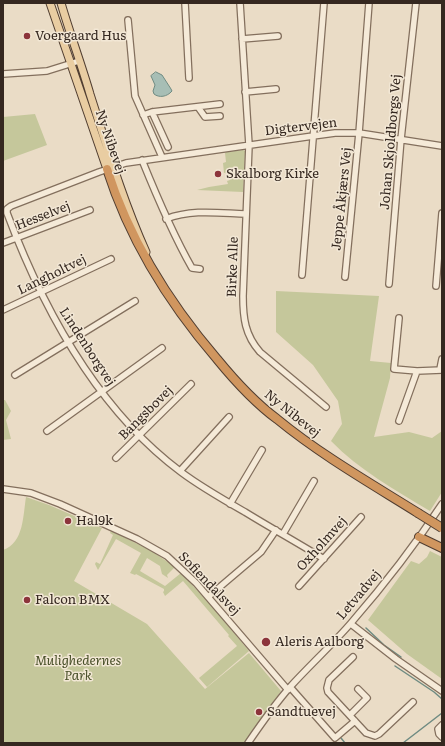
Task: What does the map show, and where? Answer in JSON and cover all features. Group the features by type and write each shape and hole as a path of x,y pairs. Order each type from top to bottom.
{"highway":[{"name":"Ny Nibevej","path":"110,168 120,207 146,262 178,311 201,341 242,388 270,413 314,448 442,528"},
{"name":"Ny Nibevej","path":"147,254 160,283"},
{"path":"420,537 442,548"}],"main road":[{"name":"Ny Nibevej","path":"50,3 110,168 147,254"},
{"path":"56,3 71,37"},
{"name":"Ny Nibevej","path":"61,3 110,168"}],"street":[{"path":"185,3 189,78"},
{"name":"Birke Alle","path":"240,3 249,145 243,317 248,335 260,352 326,407"},
{"path":"302,275 324,3"},
{"name":"Jeppe Åkjærs Vej","path":"345,277 359,133 368,3"},
{"name":"Johan Skjoldborgs Vej","path":"389,284 401,139 416,3"},
{"path":"128,20 135,96 162,157"},
{"path":"242,39 278,36"},
{"path":"3,74 47,71 79,62"},
{"path":"245,92 276,88"},
{"path":"143,115 152,112 220,104"},
{"path":"198,106 206,117 220,116"},
{"path":"152,112 168,146"},
{"name":"Digtervejen","path":"110,168 142,160 335,133 359,133 442,146"},
{"path":"142,160 166,219 192,268 200,269"},
{"name":"Lindenborgvej","path":"110,168 11,206 7,209 16,238 41,293 68,342 102,392 139,436 180,471 230,504 324,559"},
{"name":"Hesselvej","path":"3,243 90,210"},
{"path":"166,219 179,214 191,212 246,214"},
{"path":"436,286 442,214"},
{"name":"Langholtvej","path":"3,310 111,259"},
{"path":"15,375 135,300"},
{"path":"399,318 394,370 417,371 441,369 442,359"},
{"path":"47,431 162,348"},
{"path":"399,421 417,371"},
{"name":"Bangsbovej","path":"116,458 191,384"},
{"path":"180,471 229,416"},
{"path":"230,504 262,450"},
{"path":"283,534 314,481"},
{"name":"Sofiendalsvej","path":"3,489 17,490 50,499 150,546 167,556 182,569 208,597 289,689"},
{"name":"Letvadvej","path":"248,743 289,689 351,624 420,537 442,504"},
{"name":"Oxholmvej","path":"299,586 361,517"},
{"path":"208,597 261,552 276,530"},
{"path":"351,624 396,659 442,691"},
{"path":"354,657 329,680 327,688 328,692 366,733 375,736 379,734 412,702"},
{"path":"289,689 335,738 356,721"},
{"path":"350,715 367,698 358,689"},
{"path":"442,725 438,729 439,734 442,737"}],"green space":[{"path":"35,114 47,145 3,161 3,117"},
{"path":"245,151 243,192 197,190 228,184 227,181 230,180 228,172 224,173 223,163 226,162 225,153"},
{"path":"276,291 379,296 370,361 391,363 390,378 374,437 409,432 432,438 442,431 442,492 430,511 365,470 331,441 342,424 338,401 313,365 276,332"},
{"path":"3,400 5,400 11,411 6,420 11,439 3,440"},
{"name":"Mulighedernes Park","path":"26,497 49,505 102,528 74,581 147,624 205,689 249,653 281,691 244,743 3,743 3,550 10,546 19,535 23,520"},
{"path":"111,531 150,550 175,567 167,575 168,578 162,574 160,566 147,558 140,571 165,586 181,573 211,605 249,651 207,687 199,678 237,646 183,581 165,596 163,592 164,589 136,574 130,573 141,553 116,539 98,570 95,564 96,562 100,564 113,535 110,533"},
{"path":"430,551 442,557 442,679 407,654 368,620 411,561 419,564 427,557"}],"shaded area":[{"path":"156,72 162,75 171,89 172,91 168,95 161,96 154,94 153,91 155,85 151,76"}],"waterway":[{"path":"366,628 384,645 401,657"},
{"path":"395,666 442,699"},
{"path":"403,743 442,713"},
{"path":"341,738 345,743"}],"place":[{"name":"Voergaard Hus","path":"27,36"},
{"name":"Skalborg Kirke","path":"218,174"},
{"name":"Hal9k","path":"68,521"},
{"name":"Falcon BMX","path":"27,600"},
{"name":"Aleris Aalborg","path":"266,642"},
{"name":"Sandtuevej","path":"259,712"}]}
